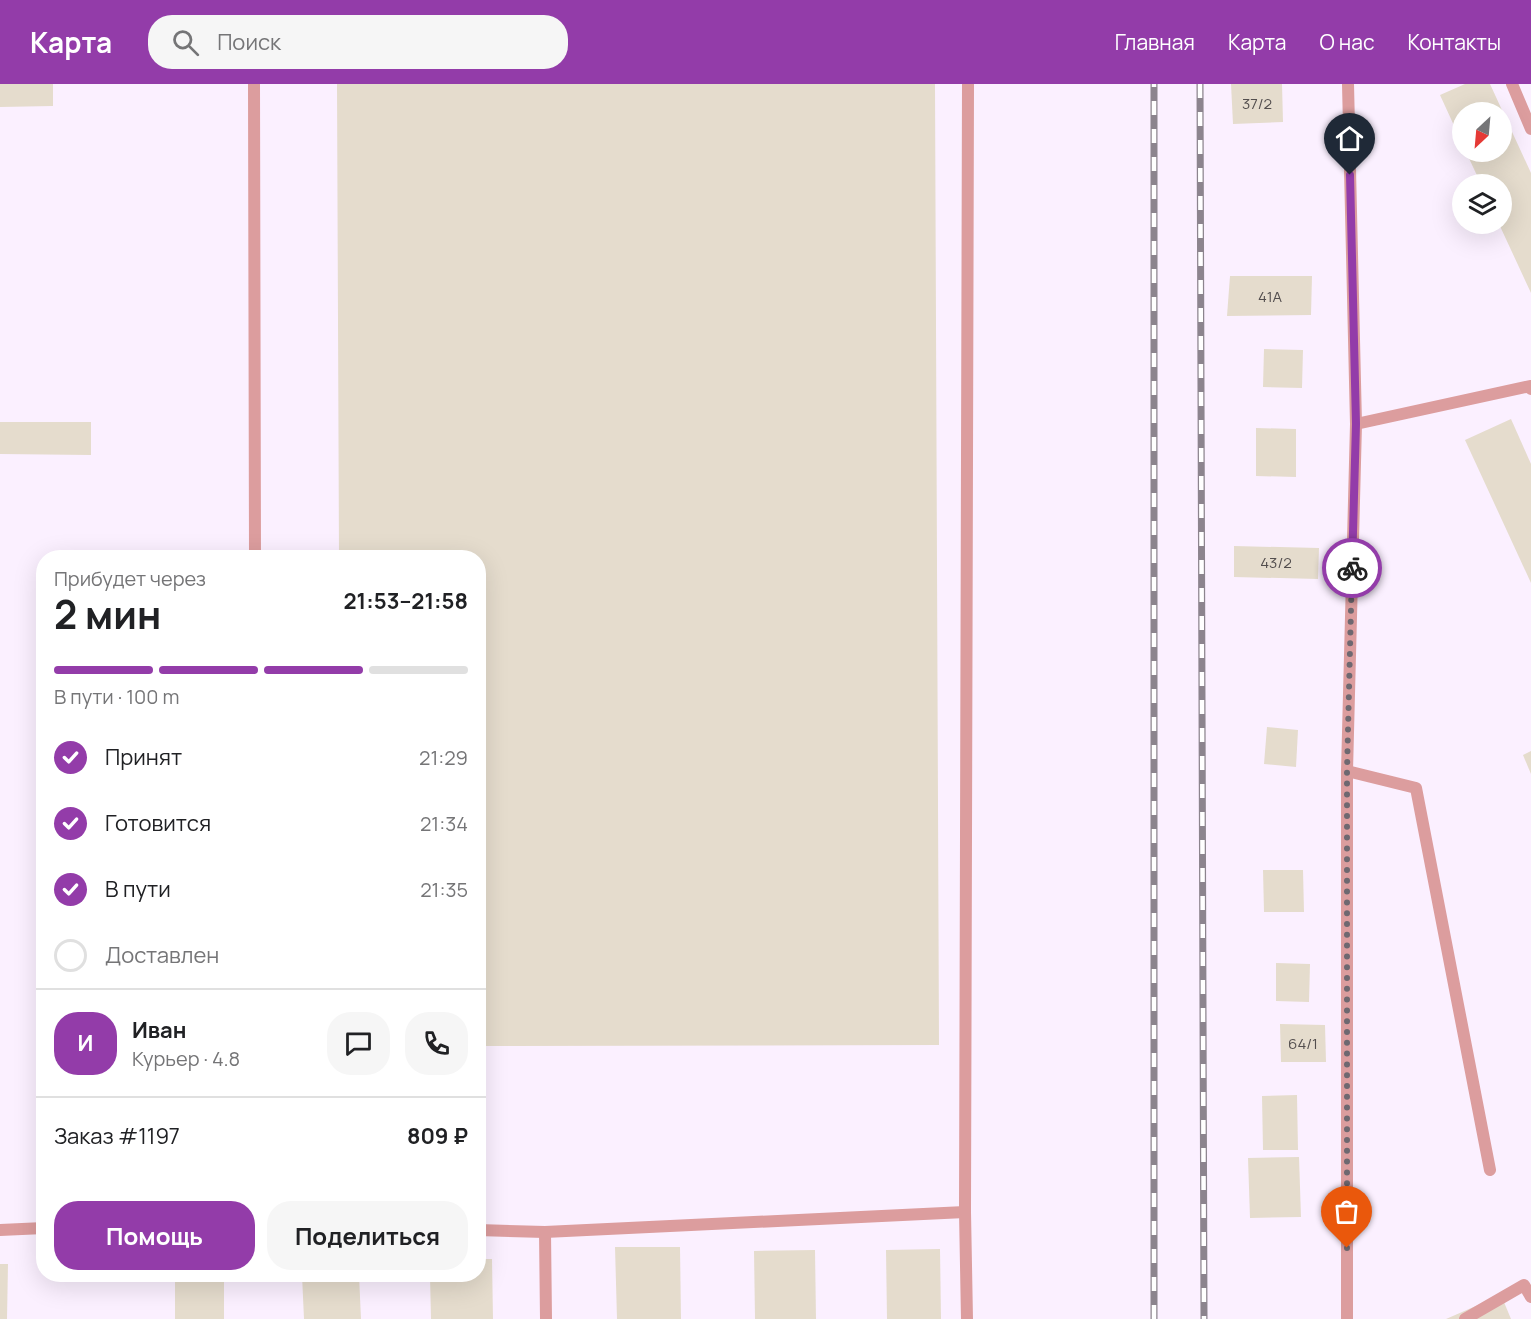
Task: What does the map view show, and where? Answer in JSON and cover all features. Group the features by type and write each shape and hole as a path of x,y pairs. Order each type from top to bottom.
{"lane":[{"path":"254,84 255,550"},
{"path":"967,1319 965,1212 968,84"},
{"path":"1347,1319 1347,771 1356,424 1348,84"},
{"path":"1512,84 1531,129"},
{"path":"1356,424 1531,386"},
{"path":"1347,771 1416,788 1490,1170"},
{"path":"486,1230 545,1232 965,1212"},
{"path":"0,1230 36,1228"},
{"path":"545,1232 546,1319"},
{"path":"1465,1319 1524,1285 1531,1297"}],"building":[{"path":"0,84 53,84 53,106 0,107"},
{"path":"337,84 935,84 939,1045 486,1046 486,550 339,550"},
{"path":"1231,84 1282,84 1283,122 1233,124"},
{"path":"1465,84 1490,84 1498,102 1452,102 1452,121 1440,95"},
{"path":"1512,132 1531,173 1531,293 1504,234 1512,234 1512,174 1476,174 1471,162 1512,162"},
{"path":"1230,276 1312,276 1311,315 1227,316"},
{"path":"1264,349 1303,350 1302,388 1263,387"},
{"path":"1511,419 1531,464 1531,583 1465,440"},
{"path":"0,422 91,422 91,455 0,454"},
{"path":"1256,428 1296,429 1296,477 1256,476"},
{"path":"1234,546 1319,548 1318,579 1234,577"},
{"path":"1267,727 1298,730 1296,767 1264,764"},
{"path":"1531,751 1531,774 1523,755"},
{"path":"1263,870 1303,870 1304,912 1264,912"},
{"path":"1276,963 1310,964 1309,1002 1276,1001"},
{"path":"1280,1024 1325,1025 1326,1062 1281,1062"},
{"path":"1297,1095 1298,1150 1263,1150 1262,1096"},
{"path":"1299,1157 1301,1217 1250,1218 1248,1158"},
{"path":"615,1247 680,1247 681,1319 617,1319"},
{"path":"940,1249 941,1319 887,1319 886,1250"},
{"path":"815,1250 816,1319 755,1319 754,1251"},
{"path":"486,1259 492,1259 493,1319 431,1319 430,1282 486,1282"},
{"path":"0,1264 8,1264 7,1319 0,1319"},
{"path":"175,1282 224,1282 224,1319 175,1319"},
{"path":"302,1282 359,1282 361,1319 304,1319"},
{"path":"1501,1295 1511,1319 1446,1319"}],"railway":[{"path":"1154,84 1154,1319"},
{"path":"1200,84 1204,1319"}],"way so far":[{"path":"1347,1248 1347,771 1352,568"}],"route":[{"path":"1350,175 1356,424 1352,568"}]}
